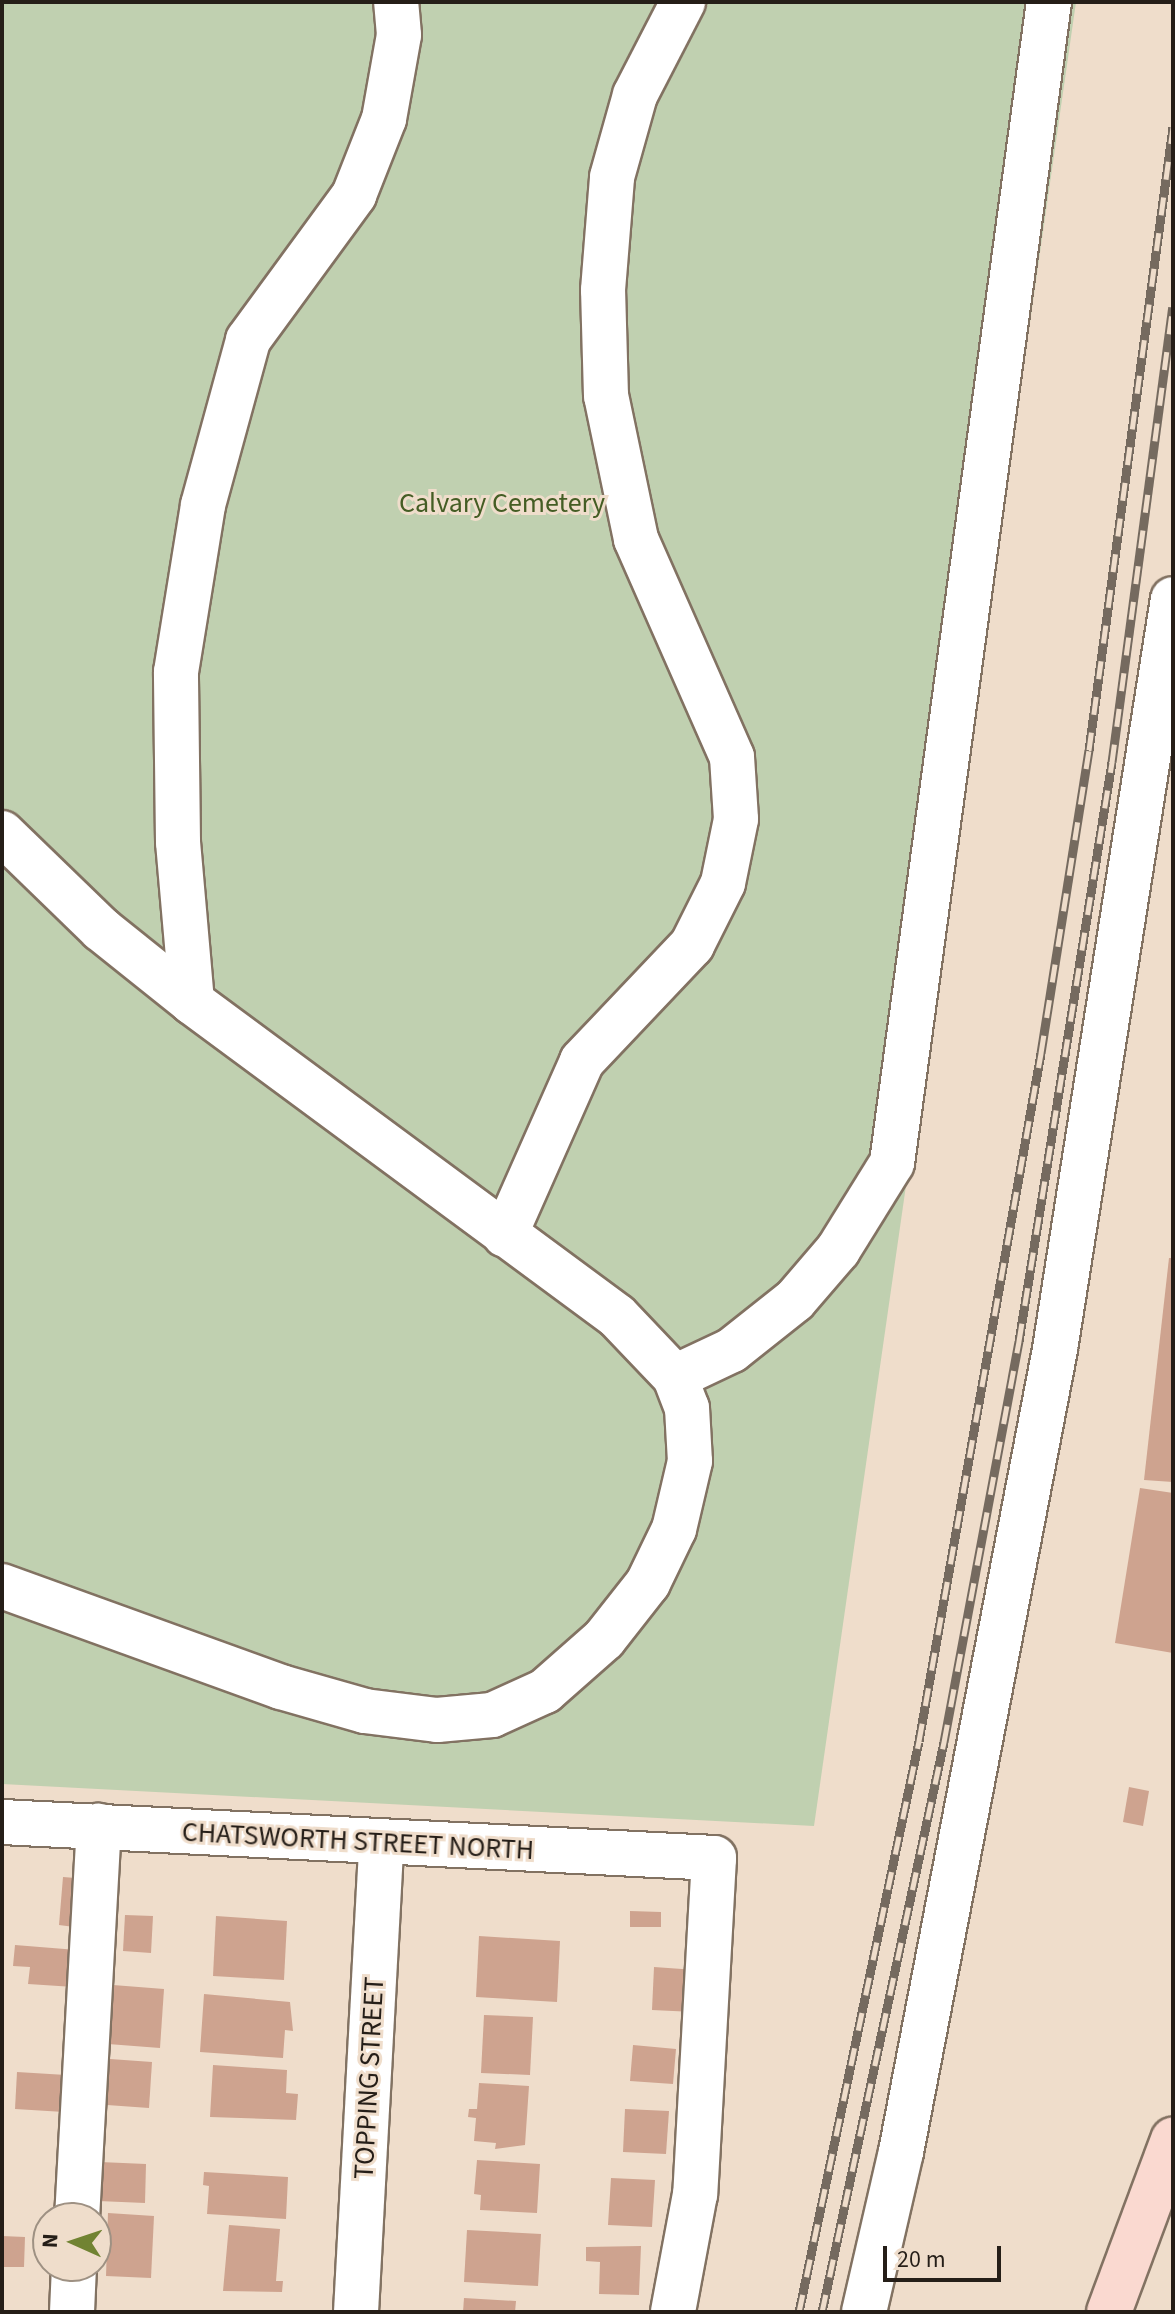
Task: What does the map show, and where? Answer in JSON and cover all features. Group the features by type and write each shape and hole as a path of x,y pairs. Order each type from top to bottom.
{"main road":[{"path":"1109,2312 1173,2140"}],"street":[{"path":"192,1002 178,842 176,672 203,505 248,340 354,195 384,119 399,35 396,2"},
{"path":"505,1235 582,1061 692,945 723,883 736,819 732,757 636,539 606,396 603,290 612,177 635,95 683,2"},
{"path":"675,1377 732,1350 795,1300 838,1250 892,1163 1049,2"},
{"path":"864,2312 901,2152 1055,1349 1173,599"},
{"path":"2,833 101,929 192,1002 617,1316 675,1377 687,1408 690,1461 674,1529 648,1583 604,1639 545,1691 492,1715 437,1720 365,1711 281,1687 2,1586"},
{"name":"CHATSWORTH STREET NORTH","path":"2,1822 381,1845 714,1858 695,2194 673,2312"},
{"path":"78,2202 99,1826"},
{"name":"TOPPING STREET","path":"356,2312 381,1845"},
{"path":"72,2312 73,2282"}],"green space":[{"name":"Calvary Cemetery","path":"2,2 1076,2 814,1826 2,1784"}],"building":[{"path":"1169,1258 1173,1258 1173,1482 1144,1480"},
{"path":"1140,1488 1173,1493 1173,1653 1115,1643"},
{"path":"1129,1787 1149,1791 1143,1826 1123,1822"},
{"path":"63,1877 88,1879 82,1928 59,1925"},
{"path":"630,1911 661,1912 661,1927 630,1927"},
{"path":"125,1915 153,1916 151,1953 123,1951"},
{"path":"216,1916 287,1921 284,1980 213,1976"},
{"path":"479,1936 560,1941 557,2002 476,1997"},
{"path":"15,1945 77,1950 74,1987 28,1984 30,1967 13,1966"},
{"path":"654,1967 696,1970 694,2012 652,2010"},
{"path":"113,1985 164,1989 160,2048 108,2044"},
{"path":"204,1994 290,2002 293,2031 285,2030 283,2058 200,2052"},
{"path":"484,2015 533,2017 530,2075 481,2073"},
{"path":"633,2045 676,2049 673,2084 630,2081"},
{"path":"110,2059 152,2062 149,2108 107,2105"},
{"path":"213,2065 287,2070 286,2093 298,2094 296,2120 210,2117"},
{"path":"17,2072 66,2075 64,2112 15,2109"},
{"path":"479,2083 529,2086 525,2145 495,2149 496,2143 474,2141 476,2118 468,2117 469,2109 477,2109"},
{"path":"625,2109 669,2111 666,2154 623,2152"},
{"path":"477,2160 540,2164 537,2213 480,2210 481,2195 474,2194"},
{"path":"100,2162 146,2164 145,2203 98,2201"},
{"path":"204,2172 288,2177 286,2219 207,2214 209,2186 203,2185"},
{"path":"611,2178 655,2180 652,2227 608,2225"},
{"path":"112,2213 154,2216 151,2278 112,2276"},
{"path":"229,2225 280,2229 276,2281 283,2281 282,2292 223,2291"},
{"path":"467,2230 541,2234 538,2286 464,2282"},
{"path":"2,2236 25,2237 24,2267 2,2267"},
{"path":"641,2246 639,2295 599,2294 600,2262 586,2261 586,2247"},
{"path":"464,2298 516,2301 515,2312 463,2312"}],"railway":[{"path":"799,2312 919,1741 1041,1053 1089,750 1173,127"},
{"path":"822,2312 944,1742 1019,1341 1112,762 1173,307"}]}
